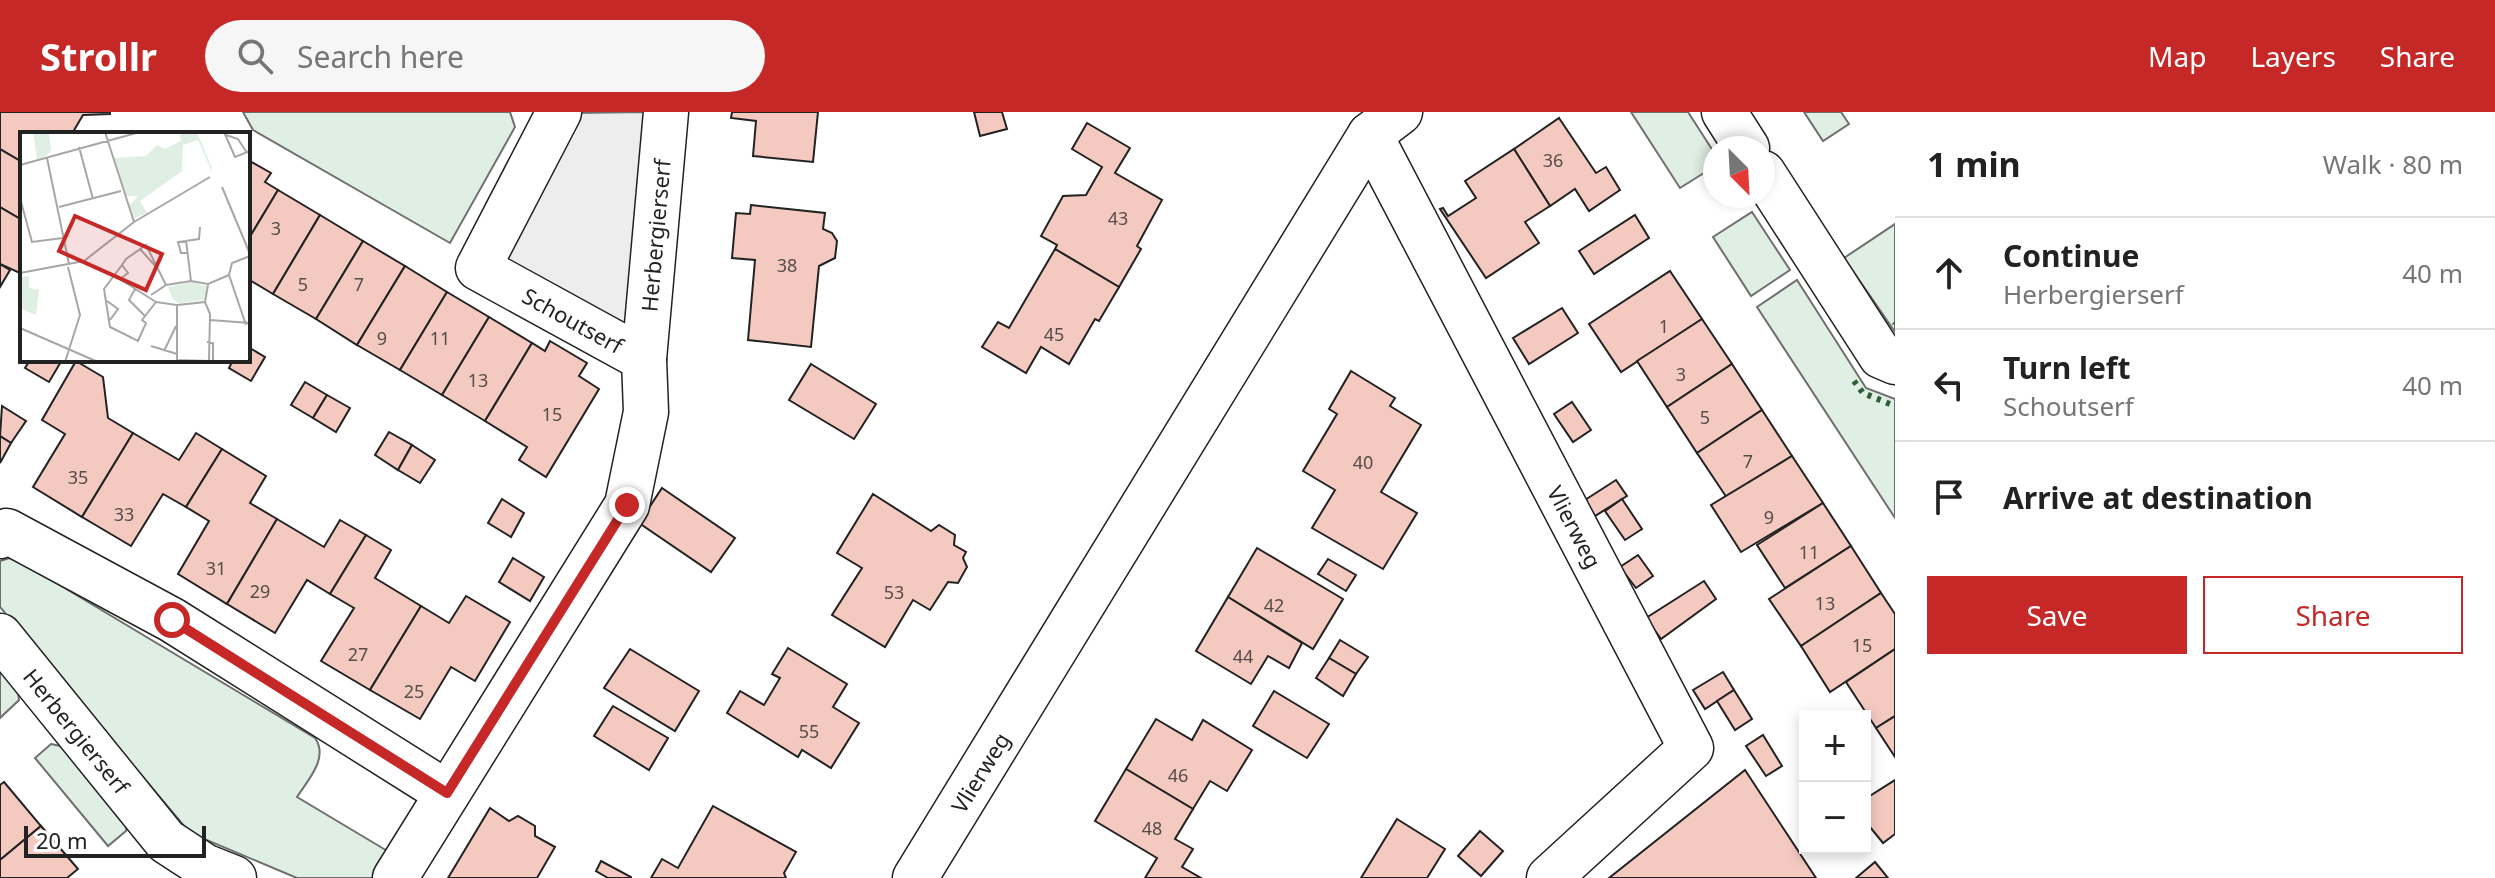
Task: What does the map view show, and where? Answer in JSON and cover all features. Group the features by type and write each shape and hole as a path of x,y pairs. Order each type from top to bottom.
{"street":[{"name":"Schoutserf","path":"395,878 627,505 646,412 644,359 478,268 559,112"},
{"name":"Herbergierserf","path":"644,359 666,112"},
{"path":"1724,112 1739,136"},
{"name":"Vlierweg","path":"915,878 1385,123"},
{"name":"Vlierweg","path":"1385,123 1691,748 1549,878"},
{"path":"1775,192 1881,356 1895,362"},
{"path":"0,536 7,531 172,620 447,793"},
{"name":"Herbergierserf","path":"0,636 166,841 204,866 234,878"}],"green space":[{"path":"243,112 510,112 515,127 450,243 253,130"},
{"path":"1631,112 1688,112 1703,136 1703,174 1680,188"},
{"path":"1804,112 1841,112 1849,124 1823,141"},
{"path":"1752,212 1790,270 1751,296 1713,237"},
{"path":"1895,224 1895,332 1844,258"},
{"path":"1797,280 1866,388 1895,399 1895,518 1757,307"},
{"path":"13,557 315,738 320,753 318,761 297,797 389,852 374,878 297,878 190,833 0,607 0,561"},
{"path":"0,670 18,692 19,700 0,718"},
{"path":"51,744 65,747 127,823 126,831 108,846 35,758"}],"shaded area":[{"path":"648,112 631,330 500,262 575,113"}],"building":[{"path":"0,112 110,112 83,115 73,132 20,132 20,161 0,149"},
{"path":"732,112 818,112 813,162 753,156 756,121 731,118"},
{"path":"974,112 1002,112 1007,129 980,136"},
{"path":"1559,118 1596,173 1606,167 1620,190 1589,211 1575,189 1550,206 1514,149"},
{"path":"1087,123 1130,148 1115,173 1162,200 1137,246 1141,249 1119,287 1055,249 1057,245 1041,236 1063,196 1086,195 1102,167 1072,149"},
{"path":"0,149 20,161 20,219 0,207"},
{"path":"1514,149 1550,206 1525,222 1539,243 1486,278 1440,209 1443,208 1448,216 1476,198 1465,181"},
{"path":"250,161 271,173 265,182 278,190 250,237"},
{"path":"278,190 320,215 273,294 250,280 250,237"},
{"path":"751,205 825,213 823,229 832,233 837,241 835,258 819,266 811,347 748,340 755,260 732,258 736,213 750,214"},
{"path":"0,207 20,219 20,273 0,264"},
{"path":"320,215 363,241 316,319 273,294"},
{"path":"1635,215 1649,238 1594,274 1579,251"},
{"path":"363,241 405,266 357,345 316,319"},
{"path":"1055,249 1119,287 1099,321 1095,319 1069,364 1041,347 1026,373 982,347 998,322 1009,328"},
{"path":"0,264 10,270 0,287"},
{"path":"405,266 447,292 400,370 357,345"},
{"path":"1670,271 1702,319 1621,372 1589,324"},
{"path":"447,292 489,317 442,395 400,370"},
{"path":"1562,308 1578,333 1529,364 1513,338"},
{"path":"489,317 532,343 485,421 442,395"},
{"path":"1702,319 1732,364 1667,407 1637,361"},
{"path":"550,341 587,363 579,376 599,389 546,477 519,460 527,447 485,421 532,343 545,351"},
{"path":"250,348 265,357 251,381 229,368 232,362 250,362"},
{"path":"29,362 61,362 49,382 25,368"},
{"path":"78,362 103,377 108,418 133,433 82,517 33,487 65,434 42,420"},
{"path":"811,364 876,404 854,439 789,400"},
{"path":"1732,364 1762,410 1697,453 1667,407"},
{"path":"1351,371 1395,398 1390,406 1421,425 1381,492 1417,513 1383,569 1312,528 1335,490 1303,471 1337,414 1329,409"},
{"path":"305,382 327,395 313,418 291,405"},
{"path":"327,395 350,408 336,432 313,418"},
{"path":"1572,402 1591,430 1573,442 1554,414"},
{"path":"2,406 26,421 11,443 0,436"},
{"path":"1762,410 1792,456 1727,498 1697,453"},
{"path":"389,432 412,445 398,470 375,455"},
{"path":"133,433 179,460 196,433 222,449 186,507 163,494 131,546 82,517"},
{"path":"0,436 11,443 0,463"},
{"path":"412,445 435,460 420,483 398,470"},
{"path":"222,449 266,476 250,503 277,519 227,604 178,574 209,521 186,507"},
{"path":"1792,456 1823,503 1741,552 1711,505"},
{"path":"1616,480 1627,496 1595,516 1585,500"},
{"path":"662,488 735,538 711,572 639,523"},
{"path":"873,494 931,531 939,525 955,535 954,545 966,552 963,558 967,567 958,583 948,582 930,610 913,600 885,647 832,615 862,568 837,553"},
{"path":"502,499 524,513 511,537 488,523"},
{"path":"1622,499 1642,529 1625,540 1605,511"},
{"path":"1823,503 1851,546 1785,588 1757,545"},
{"path":"277,519 324,547 340,520 366,535 330,594 307,580 275,633 227,604"},
{"path":"366,535 391,550 375,578 421,606 370,690 321,661 354,608 330,594"},
{"path":"1851,546 1881,593 1801,646 1769,599"},
{"path":"1257,548 1343,599 1313,649 1228,597"},
{"path":"1638,555 1653,576 1636,588 1620,567"},
{"path":"513,558 544,577 530,601 499,582"},
{"path":"1328,559 1356,575 1346,591 1318,574"},
{"path":"1704,581 1716,599 1661,639 1646,618"},
{"path":"1881,593 1895,614 1895,649 1830,692 1801,646"},
{"path":"466,596 510,622 475,681 451,667 420,719 370,690 421,606 449,623"},
{"path":"1228,597 1302,643 1289,668 1268,656 1251,684 1196,651"},
{"path":"1340,640 1368,657 1356,674 1329,658"},
{"path":"788,648 847,684 833,707 859,723 831,768 802,750 798,757 727,713 740,691 764,705 780,678 772,674"},
{"path":"630,649 699,691 675,731 604,688"},
{"path":"1895,649 1895,716 1876,728 1871,720 1871,710 1864,710 1846,682"},
{"path":"1329,658 1356,674 1343,696 1316,678"},
{"path":"1723,672 1734,690 1705,709 1693,690"},
{"path":"1734,690 1752,719 1735,730 1717,701"},
{"path":"1274,691 1329,724 1307,758 1253,726"},
{"path":"613,706 668,738 649,770 594,736"},
{"path":"1895,716 1895,757 1876,728"},
{"path":"1156,719 1192,740 1203,720 1252,750 1227,791 1210,781 1193,809 1126,769"},
{"path":"1763,735 1782,766 1766,776 1746,746"},
{"path":"1126,769 1193,809 1175,839 1193,849 1182,867 1201,878 1145,878 1157,858 1095,821"},
{"path":"1745,770 1816,878 1609,878"},
{"path":"1895,780 1895,834 1883,843 1871,828 1871,795"},
{"path":"4,782 41,826 0,860 0,785"},
{"path":"713,806 796,852 784,873 786,878 651,878 662,859 678,868"},
{"path":"490,808 509,821 518,816 535,826 535,836 555,847 537,878 448,878"},
{"path":"1397,819 1445,849 1427,878 1361,878"},
{"path":"41,826 78,869 67,878 0,878 0,860"},
{"path":"1480,831 1503,851 1481,876 1458,856"},
{"path":"601,861 631,878 608,878 596,871"},
{"path":"1875,862 1888,878 1856,878"}],"hedge":[{"path":"1854,381 1863,393 1895,406"}],"route":[{"path":"172,620 447,793 627,505"}]}
